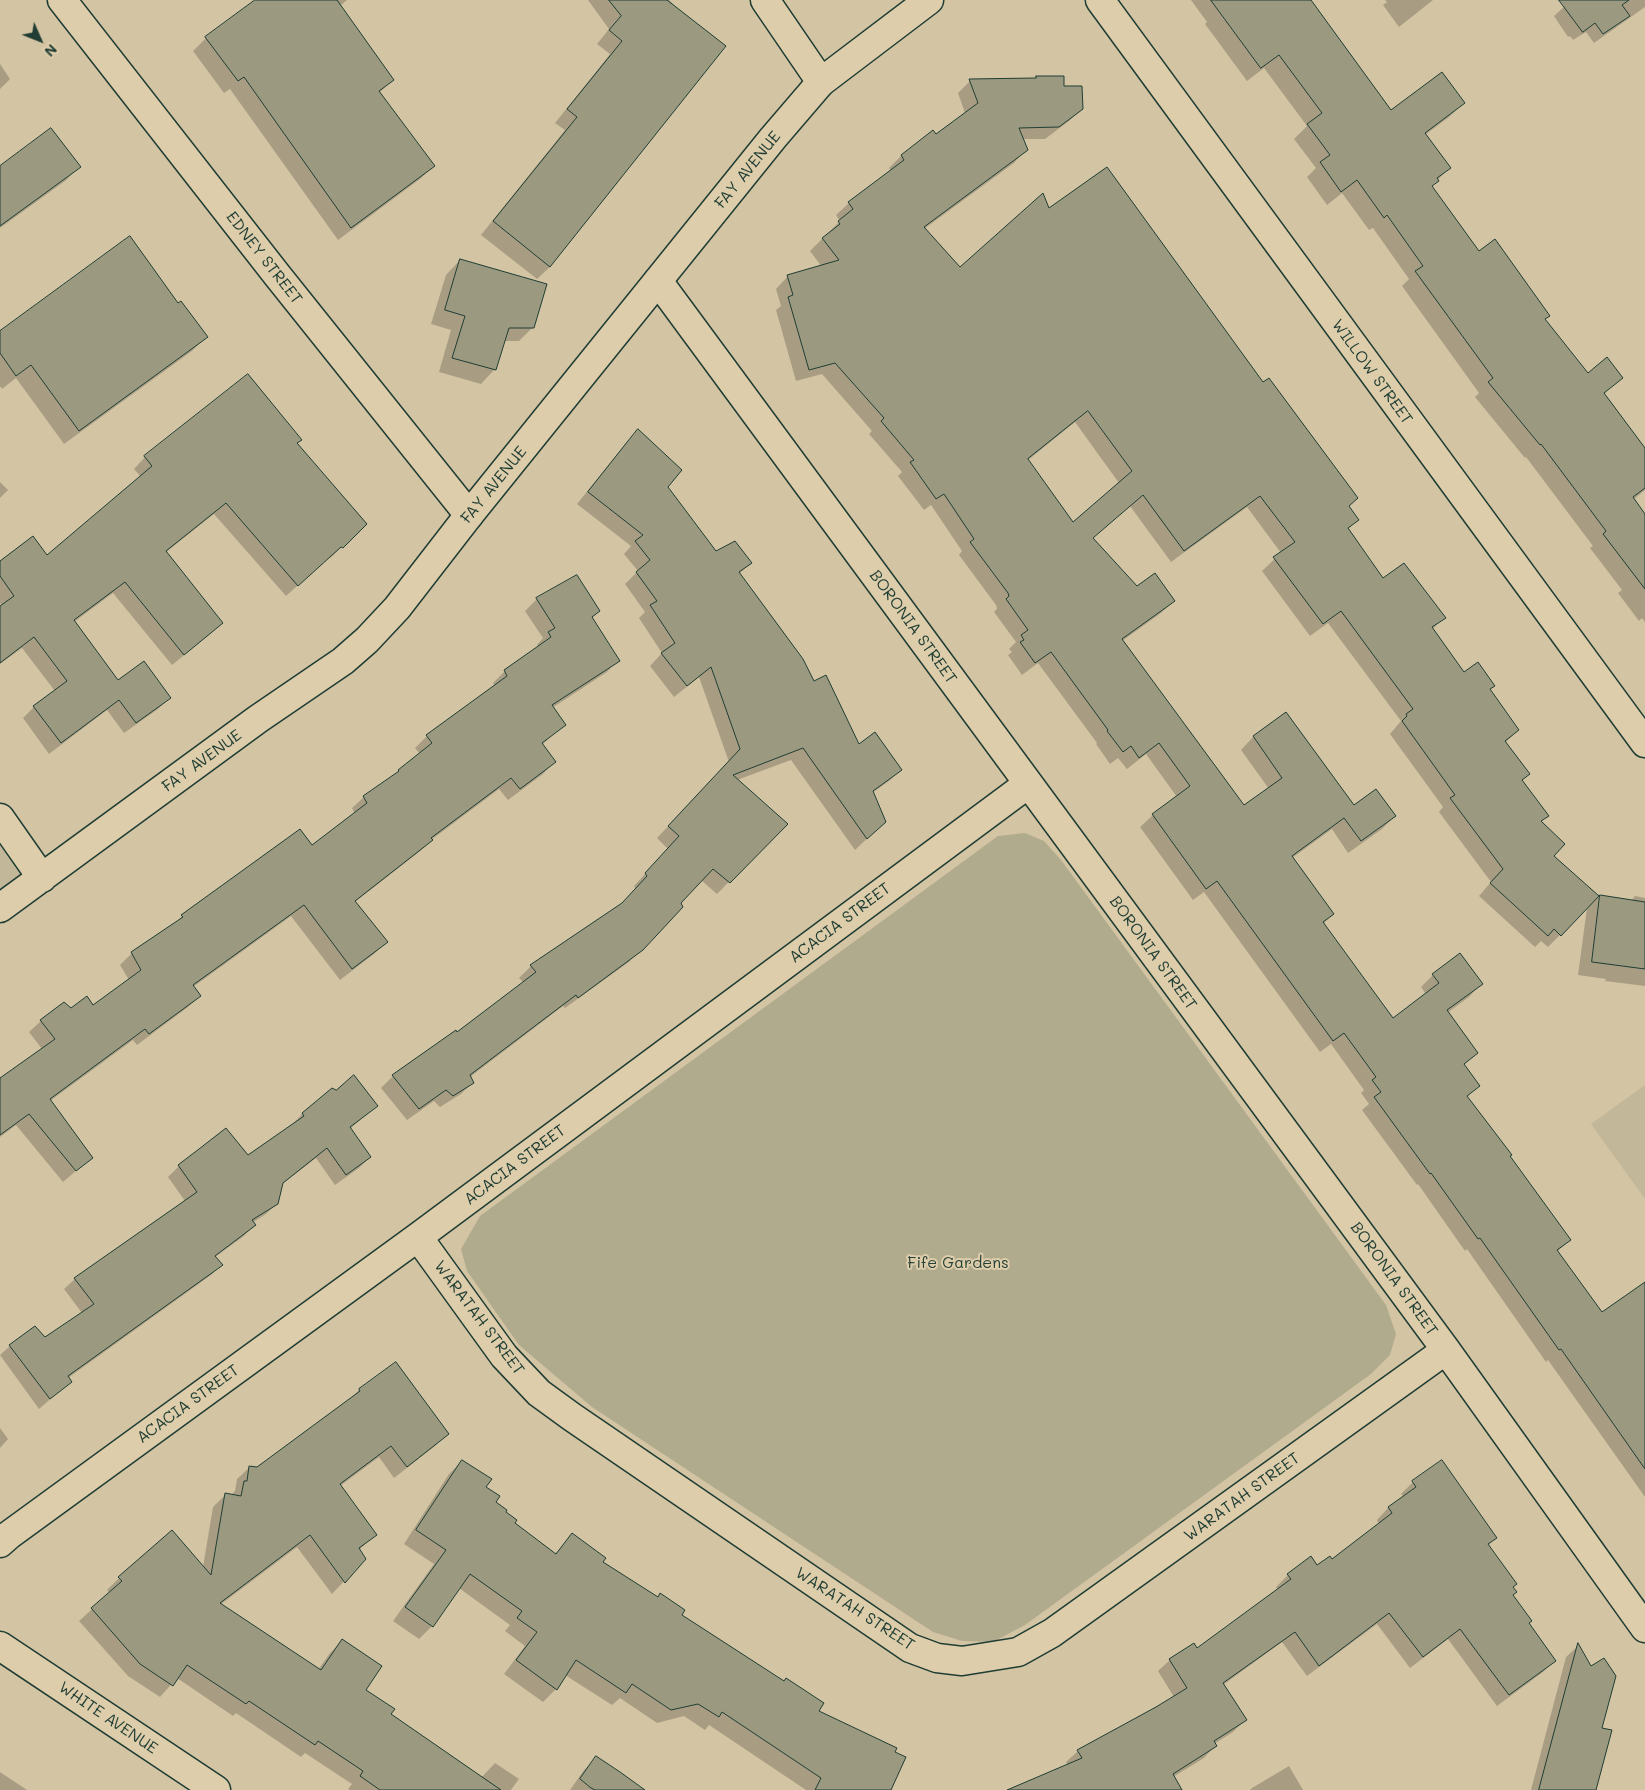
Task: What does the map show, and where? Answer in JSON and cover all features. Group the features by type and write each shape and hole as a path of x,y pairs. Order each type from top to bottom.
{"street":[{"name":"EDNEY STREET","path":"62,0 276,275 469,515"},
{"path":"765,0 821,82"},
{"name":"FAY AVENUE","path":"0,908 258,719 343,661 368,640 397,608 469,515 773,138 821,82 929,0"},
{"name":"WILLOW STREET","path":"1100,0 1645,743"},
{"name":"BORONIA STREET","path":"658,281 1446,1350 1645,1628"},
{"name":"ACACIA STREET","path":"0,1543 8,1535 418,1237 1028,784"},
{"path":"0,818 42,878"},
{"name":"WARATAH STREET","path":"418,1237 504,1356 539,1393 572,1418 910,1648 937,1658 962,1660 1018,1652 1052,1633 1446,1350"},
{"name":"WHITE AVENUE","path":"0,1646 216,1790"}],"shaded area":[{"path":"0,818 42,878 0,908"},
{"path":"1645,1085 1645,1199 1591,1124"}],"green space":[{"name":"Fife Gardens","path":"1025,833 1044,841 1061,860 1386,1305 1396,1334 1390,1355 1371,1374 1025,1625 993,1642 962,1641 933,1632 592,1407 519,1345 467,1271 461,1249 480,1216 998,836"}],"building":[{"path":"255,0 337,0 394,80 379,91 435,166 351,228 244,77 238,81 205,37"},
{"path":"609,0 667,0 726,46 550,267 493,221 577,117 567,109 622,41 609,30 621,16"},
{"path":"1211,0 1311,0 1391,110 1442,72 1465,103 1425,133 1451,168 1437,178 1439,181 1432,186 1479,251 1495,239 1550,316 1545,319 1588,373 1607,357 1623,378 1604,393 1645,448 1645,488 1633,497 1645,514 1645,589 1603,534 1606,531 1541,444 1488,382 1493,378 1415,271 1423,266 1387,215 1384,218 1357,180 1341,192 1320,162 1330,155 1307,124 1322,113 1279,55 1261,68"},
{"path":"1559,0 1629,0 1622,5 1630,16 1603,34 1595,23 1583,32"},
{"path":"1036,76 1064,76 1064,86 1082,86 1083,109 1059,127 1019,128 1028,150 924,227 960,267 1043,193 1049,208 1107,167 1263,382 1269,378 1358,498 1349,506 1359,520 1348,528 1383,578 1404,563 1446,618 1432,627 1464,672 1478,662 1495,686 1490,689 1519,730 1505,741 1530,774 1522,780 1549,816 1541,821 1565,844 1554,856 1599,896 1561,936 1554,929 1548,936 1490,883 1503,869 1450,798 1455,795 1402,721 1407,716 1406,714 1413,709 1341,611 1323,624 1273,557 1295,542 1260,496 1184,551 1143,495 1093,538 1137,586 1155,573 1175,601 1122,639 1244,805 1282,778 1253,736 1286,712 1354,805 1376,789 1396,816 1361,841 1344,818 1292,856 1334,914 1323,922 1393,1018 1439,983 1432,974 1460,953 1483,984 1447,1010 1478,1053 1464,1064 1480,1086 1467,1096 1512,1155 1510,1156 1571,1240 1557,1250 1602,1312 1645,1282 1645,1469 1561,1349 1559,1350 1480,1238 1478,1239 1374,1097 1381,1092 1372,1080 1376,1077 1344,1033 1333,1041 1217,881 1206,889 1152,814 1190,786 1159,743 1139,758 1131,746 1123,752 1051,652 1035,663 1020,642 1024,640 1021,635 1028,630 1006,599 1009,596 1008,593 970,542 974,539 944,494 936,499 910,462 914,460 881,421 884,418 835,363 809,370 788,297 793,295 787,275 839,260 822,238 840,224 838,221 853,209 848,202 904,160 901,155 933,130 936,134 978,103 969,79 1036,78","holes":["1088,411 1132,471 1073,522 1028,459"]},
{"path":"51,128 81,167 0,226 0,166"},
{"path":"130,236 178,303 181,301 208,337 79,431 31,365 16,376 0,353 0,331"},
{"path":"460,259 547,284 534,328 509,328 496,370 452,358 465,316 445,310"},
{"path":"248,374 302,440 297,443 367,524 343,548 341,547 298,586 226,503 166,551 223,623 184,655 125,582 74,620 118,680 144,661 171,698 136,723 119,700 61,743 33,706 67,681 34,637 0,663 0,606 14,596 0,576 0,561 33,536 47,555 152,466 144,456"},
{"path":"638,429 682,470 668,487 716,551 735,541 752,563 739,572 803,659 814,681 826,675 859,744 875,732 902,770 873,791 886,822 867,839 803,748 733,775 788,824 730,883 713,869 681,903 683,907 643,950 578,998 576,995 470,1075 474,1083 453,1096 446,1090 419,1109 392,1075 456,1030 457,1032 536,972 530,965 622,903 647,876 645,873 679,836 668,826 740,749 711,667 687,686 661,653 675,643 650,605 657,601 636,572 650,560 635,541 643,535 588,492"},
{"path":"577,575 600,611 592,617 620,661 552,705 566,725 542,743 556,762 520,789 511,778 431,838 433,840 355,901 388,942 352,969 304,905 193,985 201,996 149,1034 145,1029 50,1099 93,1158 76,1171 29,1114 0,1135 0,1078 55,1039 40,1020 64,1002 71,1008 87,996 93,1005 141,970 131,952 183,917 181,915 300,829 312,845 367,803 363,796 399,771 432,743 426,735 507,676 504,670 551,637 548,632 555,628 536,598"},
{"path":"1600,895 1645,902 1645,969 1592,962"},
{"path":"354,1075 378,1106 350,1127 371,1157 346,1175 327,1148 283,1183 278,1204 252,1220 256,1225 215,1256 223,1265 68,1376 72,1382 50,1399 9,1345 35,1326 45,1337 94,1304 74,1278 197,1192 178,1165 226,1128 248,1155 304,1116 302,1113 332,1088 336,1090"},
{"path":"396,1362 449,1434 407,1467 391,1446 340,1484 377,1535 359,1548 366,1559 345,1583 310,1535 220,1603 321,1670 342,1639 382,1666 366,1690 395,1709 391,1714 501,1790 380,1790 360,1776 363,1771 318,1741 315,1745 249,1701 246,1704 187,1665 173,1686 140,1664 91,1608 122,1581 118,1577 172,1530 211,1575 225,1493 241,1496 244,1481 247,1481 249,1466 257,1467"},
{"path":"462,1460 492,1479 486,1487 500,1496 496,1502 517,1520 515,1523 556,1554 572,1533 606,1558 603,1562 658,1597 660,1593 685,1610 682,1615 784,1681 786,1678 824,1703 819,1711 897,1748 895,1752 906,1757 891,1790 815,1790 821,1778 722,1712 719,1717 698,1704 671,1710 632,1684 626,1693 576,1660 557,1690 516,1660 537,1632 517,1618 522,1611 470,1574 433,1627 405,1607 446,1550 416,1530"},
{"path":"1442,1460 1497,1538 1488,1544 1517,1584 1513,1587 1517,1592 1513,1595 1532,1621 1529,1623 1556,1661 1509,1695 1460,1629 1423,1657 1389,1613 1319,1666 1295,1632 1223,1683 1247,1720 1214,1741 1217,1746 1173,1774 1182,1790 1007,1790 1082,1758 1077,1750 1187,1688 1169,1659 1194,1643 1197,1648 1291,1579 1287,1574 1311,1556 1317,1565 1330,1556 1332,1559 1392,1513 1388,1507 1416,1487 1412,1481"},
{"path":"1578,1643 1591,1666 1604,1658 1616,1676 1602,1728 1612,1730 1596,1790 1539,1790"},
{"path":"596,1756 645,1790 595,1790 591,1788 580,1779"}]}
